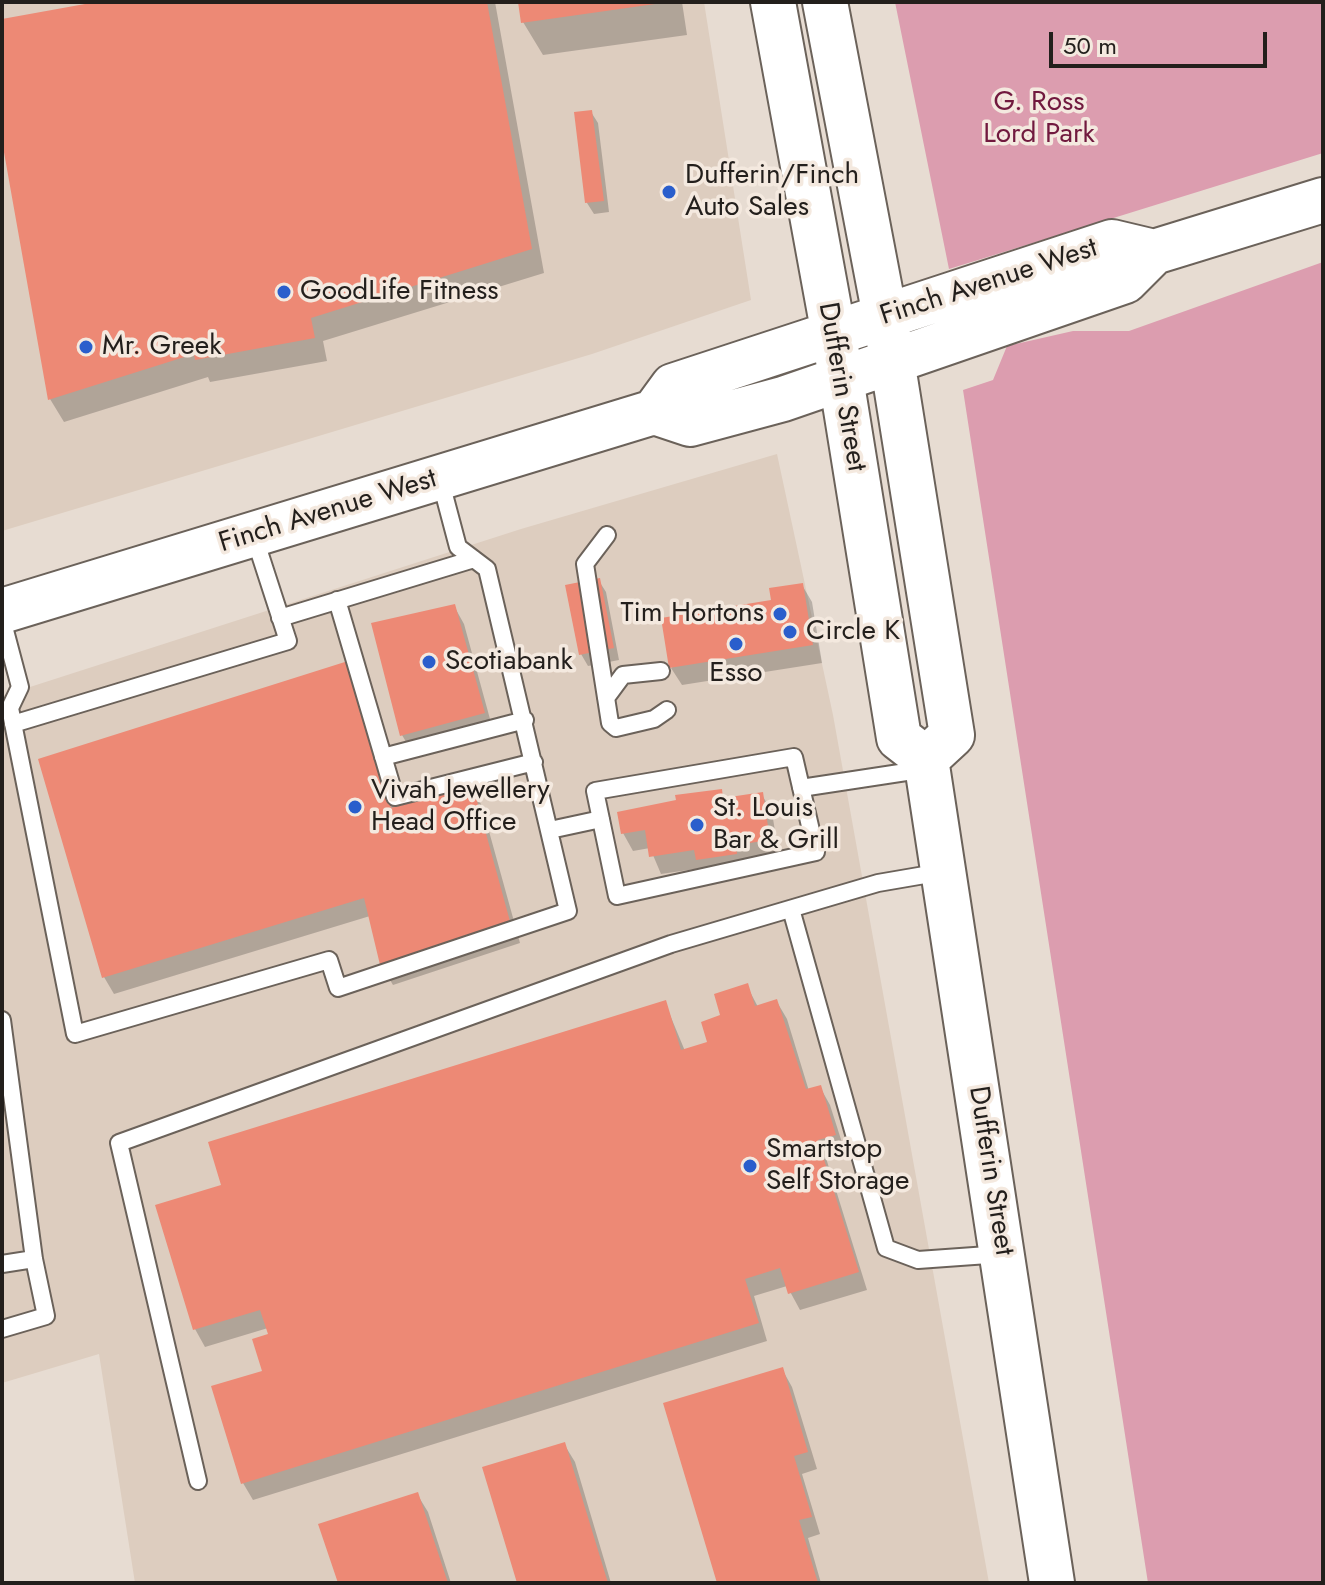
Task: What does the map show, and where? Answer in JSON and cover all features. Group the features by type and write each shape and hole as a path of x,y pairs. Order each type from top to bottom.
{"main road":[{"name":"Dufferin Street","path":"773,2 842,381 899,738 927,764 1052,1583"},
{"name":"Dufferin Street","path":"825,2 885,316 952,735 927,764"},
{"name":"Finch Avenue West","path":"2,611 654,412 690,424 842,381 1125,281 1154,252 1323,200"},
{"name":"Finch Avenue West","path":"654,412 673,386 1112,242 1154,252"}],"lane":[{"path":"2,619 20,687 10,708 75,1034 329,960 338,988 568,911 487,569 458,547 440,477"},
{"path":"13,724 288,641 254,534"},
{"path":"607,535 585,564 610,723 616,728 654,719 667,710"},
{"path":"280,618 474,559"},
{"path":"337,600 395,797 534,762"},
{"path":"606,698 623,675 661,671"},
{"path":"383,757 525,720"},
{"path":"794,757 801,788 816,852 617,896 595,791 794,757"},
{"path":"801,788 927,764"},
{"path":"550,830 601,819"},
{"path":"198,1481 119,1143 671,944 878,883 943,872"},
{"path":"791,909 886,1248 918,1260 1003,1254"},
{"path":"2,1020 34,1259 46,1316 2,1329"},
{"path":"2,1264 34,1259"}],"shaded area":[{"path":"2,2 704,2 751,300 592,354 2,531"},
{"path":"777,454 833,715 989,1583 135,1583 99,1354 2,1383 2,696 521,529"}],"green space":[{"name":"G. Ross Lord Park","path":"895,2 1323,2 1323,153 949,269"},
{"path":"1323,262 1323,1583 1148,1583 963,390 993,380 1007,346 1073,331 1129,331"}],"building":[{"path":"96,2 487,2 532,249 311,318 315,338 195,360 194,354 48,400 2,141 2,19"},
{"path":"518,2 655,2 655,4 521,23"},
{"path":"592,110 604,201 585,203 574,112"},
{"path":"600,578 614,648 579,655 565,585"},
{"path":"803,583 813,645 669,668 661,618 771,600 769,588"},
{"path":"455,604 485,713 400,736 371,623"},
{"path":"348,661 391,808 473,786 511,925 381,969 364,898 102,978 38,759"},
{"path":"722,789 723,798 763,792 770,840 736,845 737,854 696,860 694,850 649,857 645,830 621,834 617,812 676,800 675,795"},
{"path":"748,983 755,1006 777,999 806,1089 821,1085 836,1135 818,1140 859,1272 788,1294 780,1268 745,1279 759,1323 241,1484 211,1386 262,1371 252,1339 268,1334 260,1310 193,1330 155,1205 221,1185 208,1142 666,1000 681,1050 707,1042 701,1022 720,1015 714,994"},
{"path":"783,1367 808,1452 794,1456 812,1517 799,1520 818,1583 717,1583 663,1403"},
{"path":"565,1442 608,1583 517,1583 482,1467"},
{"path":"418,1492 448,1583 338,1583 318,1524"}],"place":[{"name":"Dufferin/Finch Auto Sales","path":"669,192"},
{"name":"GoodLife Fitness","path":"284,292"},
{"name":"Mr. Greek","path":"86,347"},
{"name":"Tim Hortons","path":"780,614"},
{"name":"Circle K","path":"790,632"},
{"name":"Esso","path":"736,644"},
{"name":"Scotiabank","path":"429,662"},
{"name":"Vivah Jewellery Head Office","path":"355,807"},
{"name":"St. Louis Bar & Grill","path":"697,825"},
{"name":"Smartstop Self Storage","path":"750,1166"}]}
